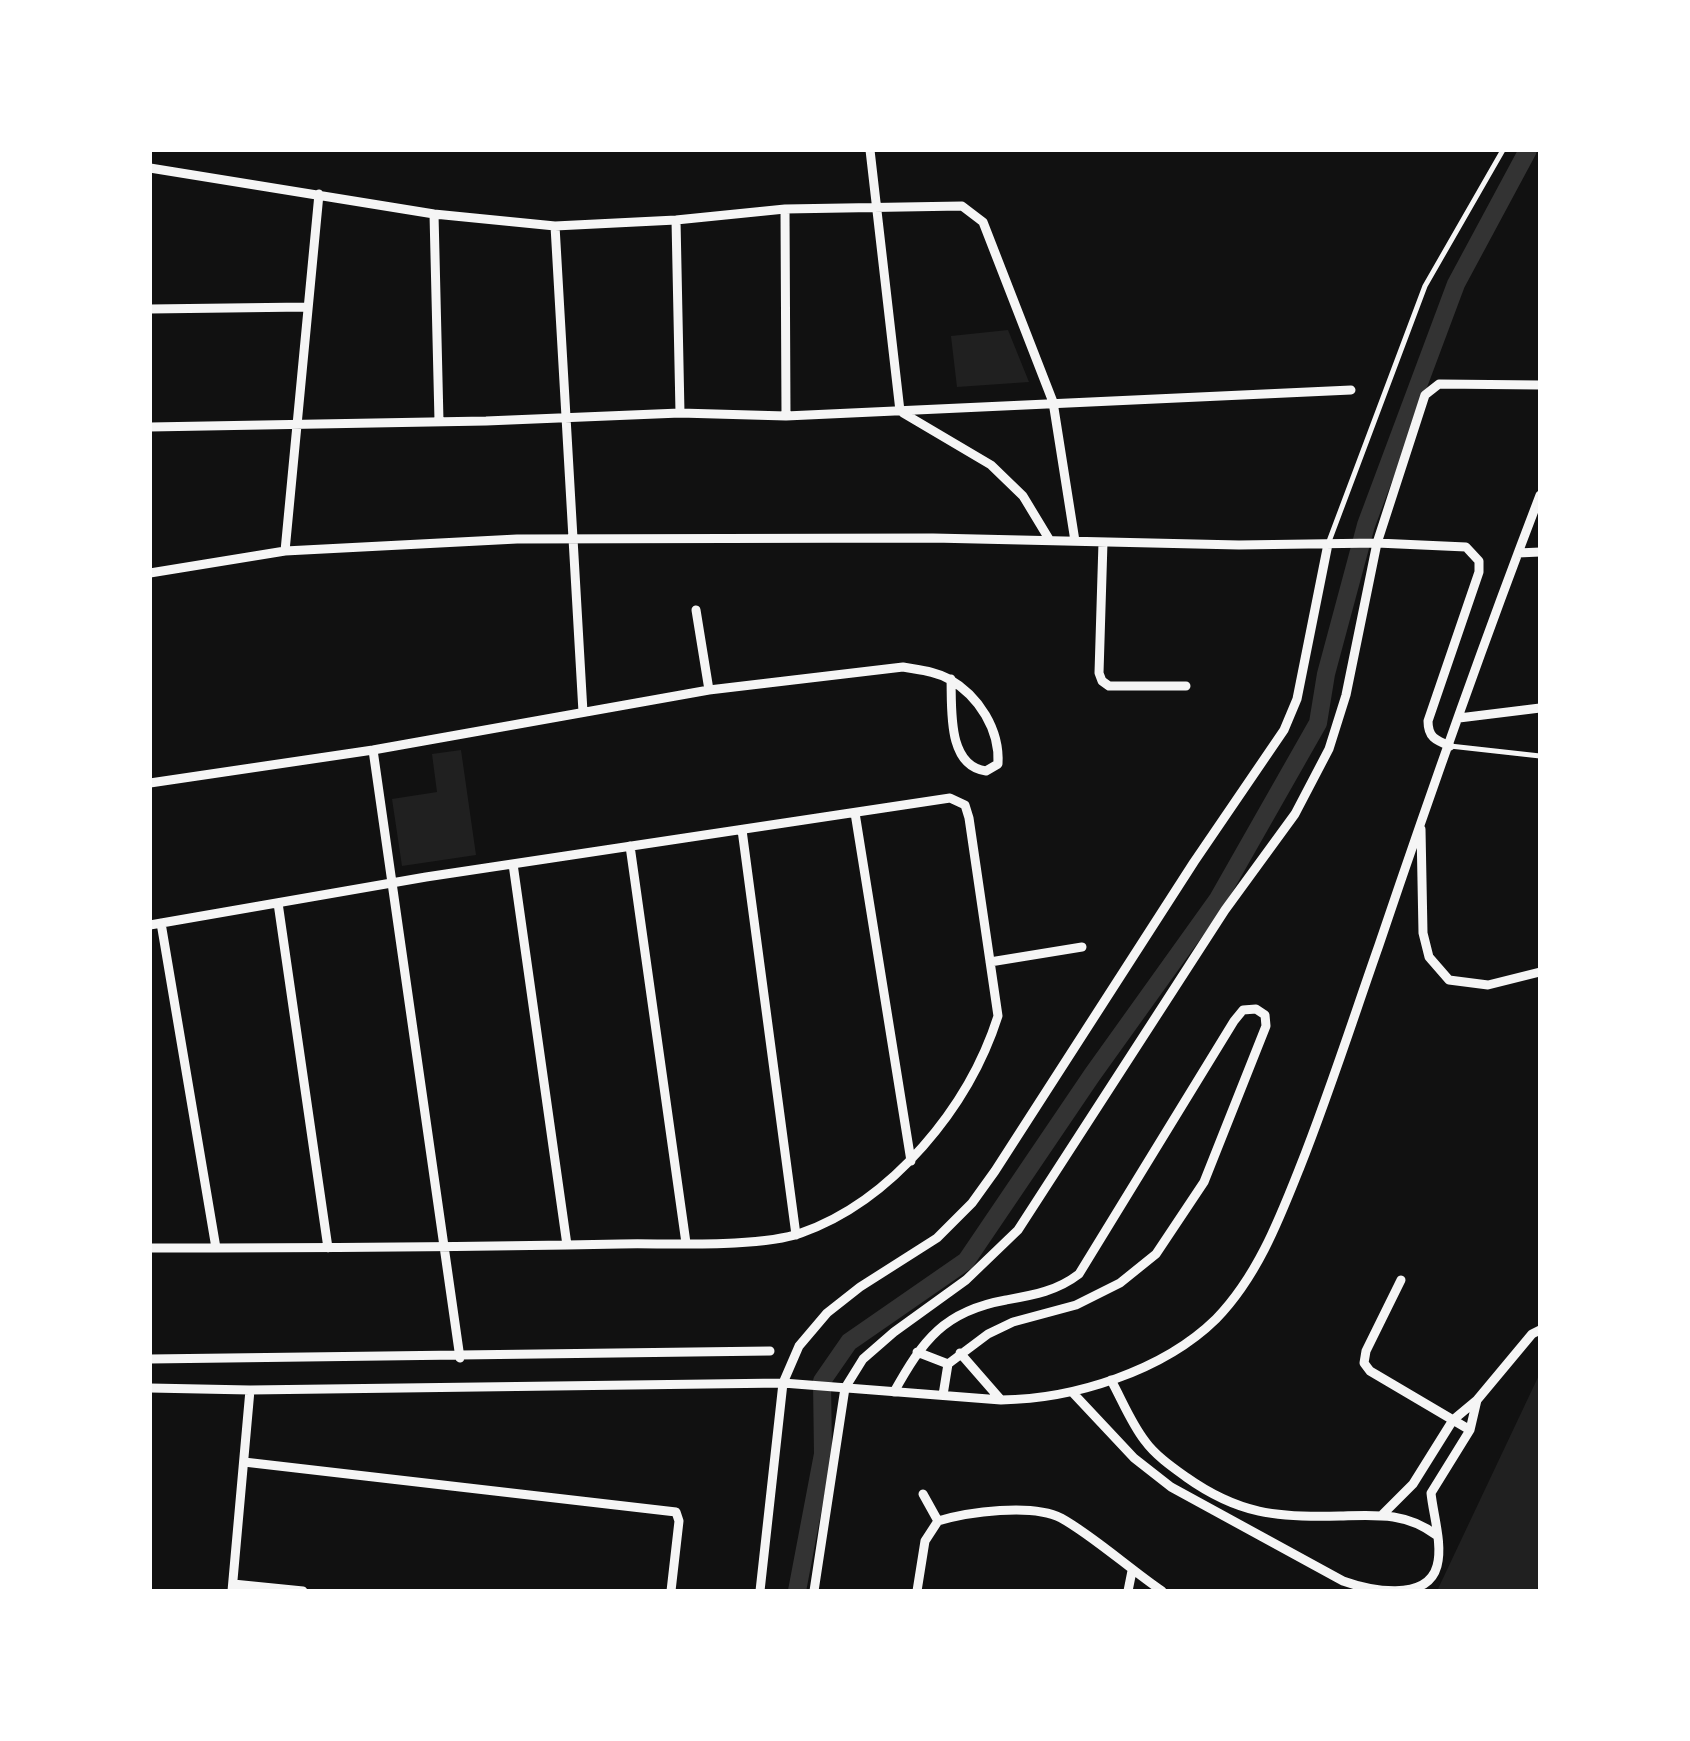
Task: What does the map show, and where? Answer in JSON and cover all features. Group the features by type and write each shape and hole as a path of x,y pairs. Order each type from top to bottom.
{"street":[{"path":"870,150 900,412"},
{"path":"150,168 434,214 555,226 785,210 962,206 983,222 1054,402 1075,540"},
{"path":"285,551 320,194"},
{"path":"785,210 786,416"},
{"path":"434,214 439,421"},
{"path":"676,220 680,413"},
{"path":"555,226 583,712"},
{"path":"150,309 306,307"},
{"path":"814,1591 845,1388 864,1359 966,1280 1018,1230 1224,910 1295,814 1328,750 1346,695 1377,543 1425,395 1439,384 1540,385"},
{"path":"150,426 680,413 786,416 1351,390"},
{"path":"900,412 991,464 1023,496 1049,539"},
{"path":"150,1388 783,1383 1001,1400 1072,1393 1111,1380 1185,1345 1217,1318 1246,1281 1269,1240 1324,1105 1421,821 1540,495"},
{"path":"150,573 285,551 498,540 1049,539 1466,547 1479,561 1478,572 1428,721 1428,731 1434,740 1450,746"},
{"path":"1104,542 1099,672 1102,681 1110,686 1186,686"},
{"path":"760,1591 783,1383 799,1346 827,1313 860,1287 938,1238 972,1203 1194,862 1254,777 1284,730 1298,699 1328,544"},
{"path":"1518,552 1540,552"},
{"path":"696,610 710,690"},
{"path":"150,783 374,750 710,690 903,668 950,679 994,726 998,764 986,771 974,770 965,763 956,743 950,679"},
{"path":"1459,718 1540,708"},
{"path":"374,750 460,1358"},
{"path":"150,1248 216,1248 328,1248 446,1248 686,1243 796,1235 854,1206 911,1161 942,1124 991,1039 998,1016 965,805 950,798 513,864 156,924 216,1248"},
{"path":"855,812 911,1161"},
{"path":"1421,821 1423,933 1428,957 1449,980 1488,985 1540,972"},
{"path":"742,830 796,1235"},
{"path":"630,846 686,1243"},
{"path":"513,864 567,1245"},
{"path":"278,903 328,1248"},
{"path":"990,962 1082,947"},
{"path":"894,1392 917,1352 937,1329 963,1312 1062,1288 1079,1274 1234,1021 1242,1010 1256,1009 1265,1015 1266,1026 1204,1182 1156,1254 1120,1283 1076,1305 1013,1322 960,1352 948,1364 943,1395"},
{"path":"1400,1280 1366,1350 1364,1363 1370,1371 1470,1430"},
{"path":"1383,1514 1413,1484 1453,1420 1477,1400 1532,1334 1540,1330"},
{"path":"150,1359 770,1352"},
{"path":"917,1352 948,1364"},
{"path":"960,1352 1001,1400"},
{"path":"1111,1380 1146,1442 1209,1494 1250,1512 1289,1518 1383,1514 1424,1526 1436,1535"},
{"path":"250,1390 233,1587 303,1591"},
{"path":"1072,1393 1134,1458 1170,1487 1360,1589 1389,1591 1409,1589 1426,1581 1438,1563 1430,1493 1470,1430 1477,1400"},
{"path":"244,1462 676,1512 679,1521 671,1591"},
{"path":"1413,1484 1430,1493"},
{"path":"923,1494 938,1520"},
{"path":"917,1591 925,1541 938,1520 964,1513 1020,1511 1058,1516 1162,1591"},
{"path":"1128,1591 1132,1570"}],"lane":[{"path":"1328,544 1425,286 1503,150"},
{"path":"1450,746 1540,756"}],"shaded area":[{"path":"1008,330 1029,382 957,387 951,336"},
{"path":"461,750 476,855 402,866 392,799 437,792 432,754"},
{"path":"1540,1373 1537,1591 1437,1591"}],"waterway":[{"path":"797,1591 823,1454 822,1381 849,1342 966,1261 1218,899 1318,723 1326,674 1366,525 1456,284 1528,150"}]}
